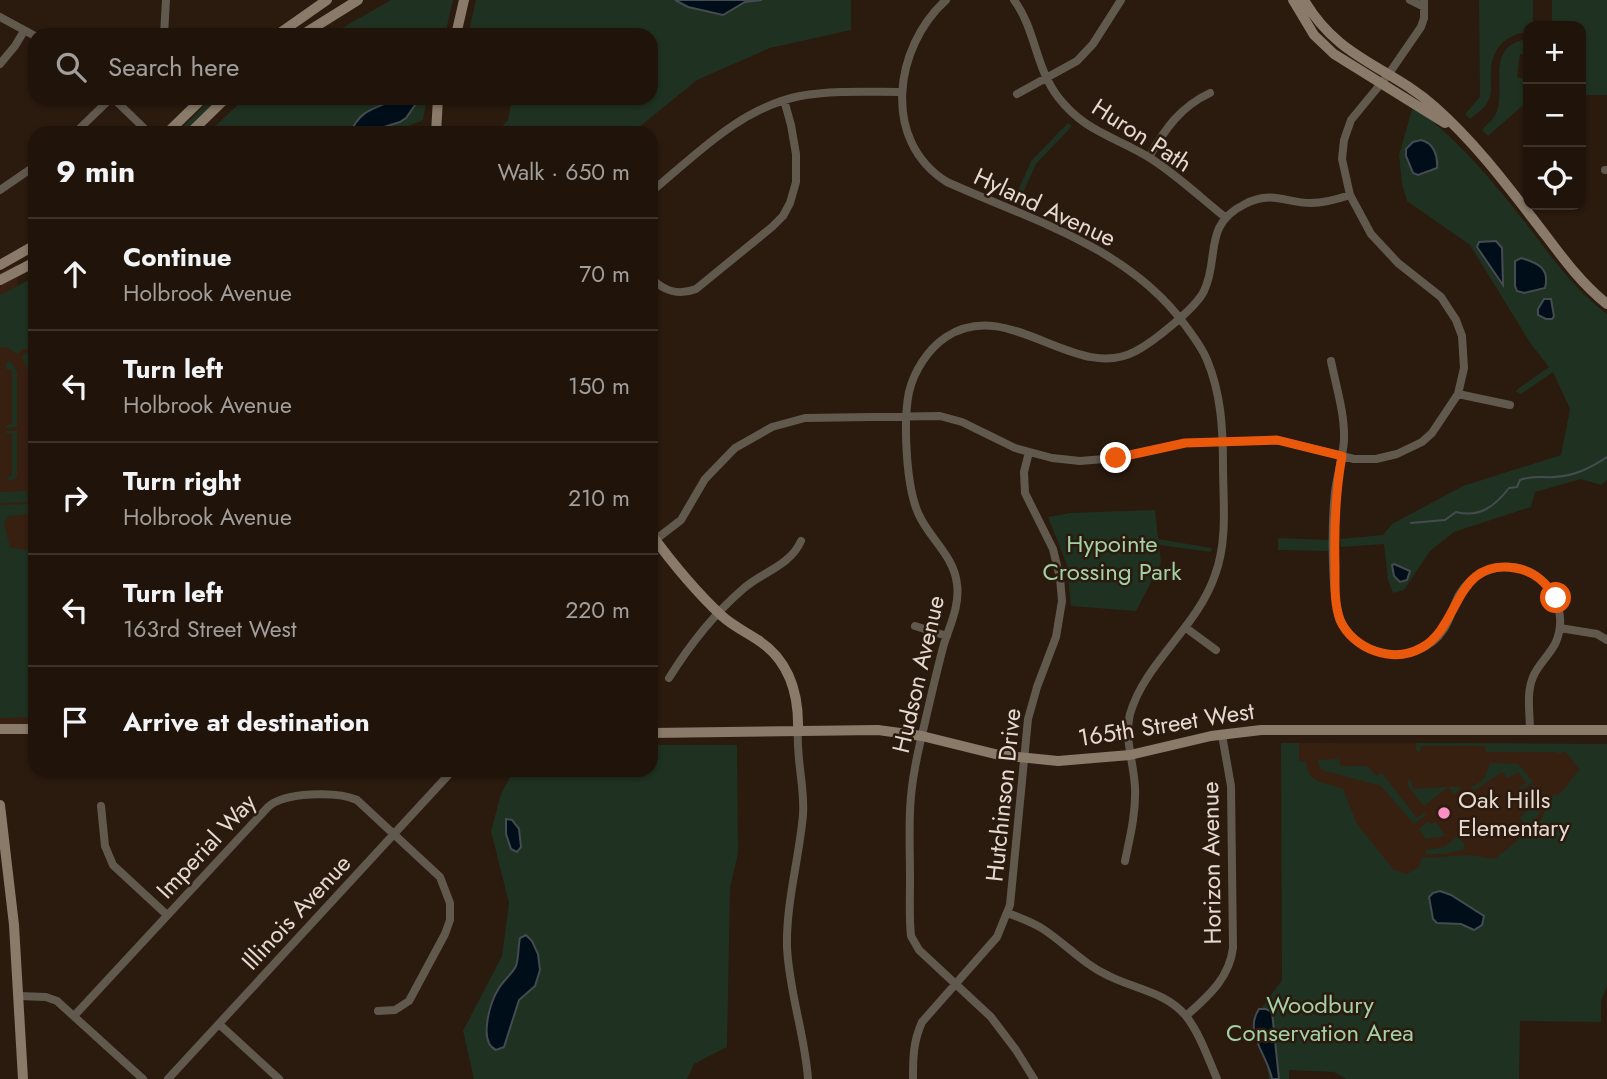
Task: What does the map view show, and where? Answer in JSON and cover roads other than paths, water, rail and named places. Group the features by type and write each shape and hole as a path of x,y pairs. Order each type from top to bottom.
{"street":[{"path":"164,28 166,0"},
{"path":"287,28 327,0"},
{"path":"313,28 358,0"},
{"path":"458,28 464,0"},
{"name":"Hyland Avenue","path":"946,0 930,16 917,36 904,69 903,114 910,141 924,164 947,182 1059,230 1098,250 1145,283 1180,318 1200,345 1209,366 1219,404 1223,441 1223,535 1219,563 1204,601 1137,696 1128,730 1135,806 1125,861"},
{"name":"Huron Path","path":"1014,0 1030,27 1046,79 1083,124 1149,157 1226,218"},
{"path":"1017,94 1070,66 1088,50 1121,0"},
{"path":"1293,0 1308,27 1326,47 1349,66 1385,79"},
{"path":"1304,0 1331,36 1350,52 1385,79 1434,106 1489,164 1582,281 1607,304"},
{"path":"658,534 681,520 699,487 719,462 753,436 772,427 805,418 932,415 954,420 996,441 1062,459 1097,460 1133,455 1175,444 1223,441 1289,442 1342,456 1376,459 1414,447 1432,433 1458,394 1465,352 1456,320 1436,292 1398,263 1379,244 1363,221 1350,195 1343,169 1344,140 1356,112 1385,79 1421,27 1424,4 1410,0"},
{"path":"0,17 28,33"},
{"path":"0,64 24,31"},
{"path":"658,186 735,124 784,100 824,93 902,92"},
{"path":"1149,157 1175,117 1188,105 1210,93"},
{"path":"658,285 671,292 696,289 783,216 793,197 796,174 794,140 784,100"},
{"path":"82,126 105,105"},
{"path":"119,105 142,126"},
{"path":"174,126 196,105"},
{"path":"197,126 219,105"},
{"path":"436,126 438,105"},
{"path":"0,190 28,171"},
{"path":"1226,218 1245,204 1263,198 1282,197 1312,203 1350,195"},
{"name":"Hudson Avenue","path":"1034,1079 997,1025 919,950 912,936 910,811 922,736 956,606 957,582 951,563 919,517 911,493 908,473 908,415 911,388 929,352 948,336 970,326 1001,326 1090,356 1109,359 1139,350 1180,318 1202,295 1210,276 1214,242 1226,218"},
{"path":"0,265 28,249"},
{"path":"0,280 28,266"},
{"path":"1331,362 1343,429 1334,509 1335,595 1341,622 1356,641 1369,649 1389,654 1406,653 1420,649 1434,640 1444,629 1457,598 1481,573 1500,567 1519,568 1544,582 1556,598 1560,628 1551,651 1533,676 1529,699 1530,730"},
{"path":"1458,394 1510,405"},
{"name":"Hutchinson Drive","path":"913,1079 915,1038 922,1022 997,937 1008,914 1013,892 1014,849 1030,710 1056,637 1062,601 1053,549 1025,493 1024,472 1029,452"},
{"path":"669,678 719,613 751,582 788,560 801,541"},
{"path":"658,544 677,569 719,613 764,644 784,667 796,694 803,811 788,916 787,949 808,1079"},
{"path":"915,626 947,636"},
{"path":"1186,628 1216,650"},
{"path":"1560,628 1597,634 1607,640"},
{"path":"0,729 28,729"},
{"name":"165th Street West","path":"658,733 878,730 922,736 982,752 1023,758 1080,760 1130,755 1222,735 1281,730 1607,730"},
{"name":"Horizon Avenue","path":"1186,1016 1220,982 1230,963 1233,948 1231,786 1228,756 1222,735"},
{"name":"Illinois Avenue","path":"168,1079 447,777"},
{"name":"Imperial Way","path":"74,1016 268,807 284,797 351,797 357,800 443,881 449,898 450,914 445,934 409,1001 395,1010 378,1011"},
{"path":"0,805 14,925 23,1079"},
{"path":"100,806 105,846 113,865 167,915"},
{"path":"1008,914 1029,921 1046,931 1069,951 1098,970 1165,999 1186,1016 1217,1079"},
{"path":"19,996 51,998 143,1079"},
{"path":"219,1024 278,1079"}],"water":[{"path":"675,0 762,0 745,2 723,15 688,7"},
{"path":"415,105 400,122 387,126 354,126 364,114 376,107"},
{"path":"1421,140 1429,144 1434,151 1437,168 1418,175 1413,173 1406,149 1413,142"},
{"path":"1496,241 1502,248 1503,285 1477,247 1479,242"},
{"path":"1521,258 1541,267 1546,276 1545,288 1524,293 1517,291 1515,261"},
{"path":"1544,299 1551,299 1554,316 1552,319 1538,315 1538,309"},
{"path":"1394,564 1410,571 1407,580 1400,582 1394,576"},
{"path":"506,819 512,820 519,829 521,847 517,852 511,849 506,834"},
{"path":"1440,891 1484,916 1482,925 1474,930 1461,924 1437,923 1433,919 1429,897"},
{"path":"526,935 538,954 540,970 535,986 519,1000 504,1047 496,1050 488,1039 489,1012 499,988 516,966 520,938"},
{"path":"1259,1009 1272,1012 1279,1079 1272,1079 1255,1035 1255,1018"}],"waterway":[{"path":"1411,523 1445,520 1456,512 1480,512 1492,505 1509,488 1517,487 1520,480 1569,475 1607,457"}],"place":[{"name":"Oak Hills Elementary","path":"1444,813"}],"park label":[{"name":"Hypointe Crossing Park","path":"1112,557"},
{"name":"Woodbury Conservation Area","path":"1320,1018"}]}
